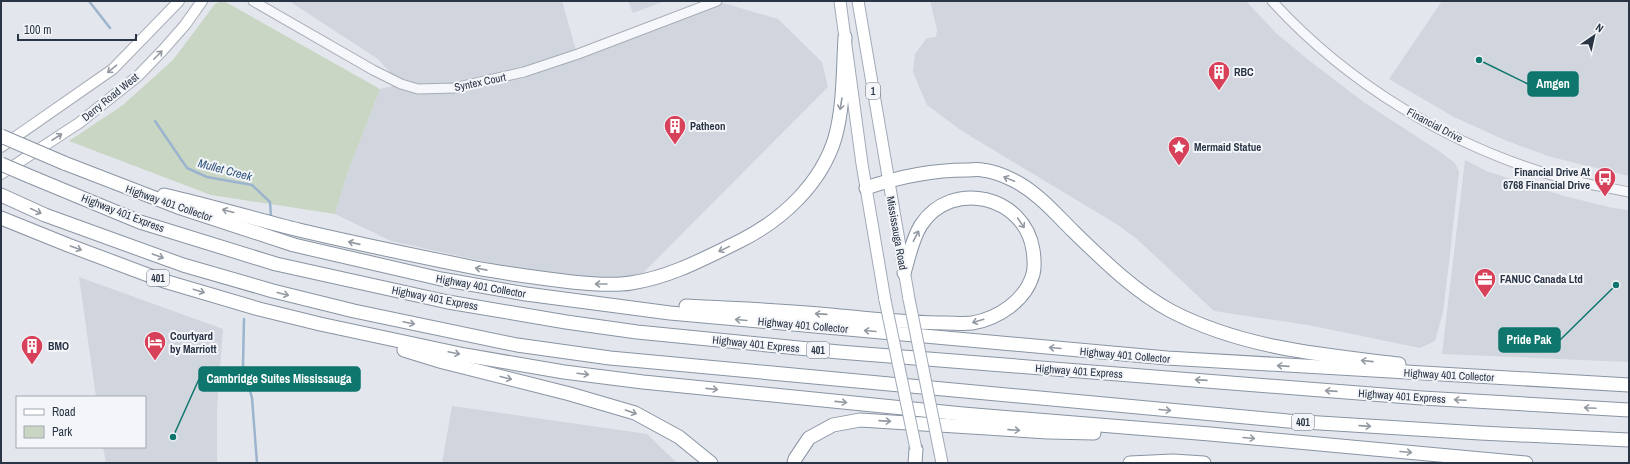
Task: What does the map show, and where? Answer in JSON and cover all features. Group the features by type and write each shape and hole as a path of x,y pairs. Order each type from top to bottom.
{"highway":[{"path":"110,182 298,230 405,254 519,276 591,284 629,284 660,277 687,267 759,231 785,212 806,190 823,166 835,138 842,100 845,37"},
{"name":"Highway 401 Collector","path":"1,136 110,182 178,207 294,245 441,279 526,294 670,313 1167,358 1629,385"},
{"name":"Highway 401 Express","path":"1,164 140,222 276,264 448,302 566,322 637,332 840,352 1422,398 1629,410"},
{"path":"866,188 888,180 953,170 982,170 1013,180 1043,201 1125,280 1145,295 1192,321 1221,332 1255,342 1331,357 1531,379"},
{"name":"401","path":"1,194 45,215 168,260 273,292 361,313 517,345 610,358 1288,421 1480,433 1629,440"},
{"path":"568,300 749,309 887,321 973,323 997,314 1021,297 1033,274 1034,256 1032,241 1020,219 1004,206 982,198 957,198 937,208 922,224 913,242 904,273"},
{"name":"401","path":"1,218 68,245 164,280 259,310 465,355 564,372 643,382 964,414 1210,434 1526,463"},
{"path":"320,324 443,362 570,394 635,413 679,437 711,463"},
{"path":"794,463 795,459 809,438 833,425 860,420 1048,432 1210,434"},
{"path":"1480,433 1629,449"},
{"path":"916,449 916,463"},
{"path":"1130,463 1173,461 1204,463"}],"main road":[{"name":"Derry Road West","path":"1,147 113,69 178,1"},
{"name":"Derry Road West","path":"1,174 79,123 138,76 163,50 202,1"},
{"name":"Mississauga Road","path":"840,1 866,188 885,300 919,463"},
{"name":"Mississauga Road","path":"858,1 908,299 941,458"}],"street":[{"name":"Syntex Court","path":"253,1 373,70 401,84 418,89 454,88 524,72 578,54 717,1"},
{"name":"Financial Drive","path":"1272,1 1300,30 1337,63 1417,117 1459,139 1528,167 1582,183 1629,192"}],"shaded area":[{"path":"289,1 562,1 577,54 716,1 778,19 822,62 828,87 631,285 600,287 391,241 335,214 347,174 380,89 400,84 378,59"},
{"path":"628,1 665,1 633,13"},
{"path":"930,1 1246,1 1276,33 1311,62 1365,103 1455,163 1459,172 1450,254 1443,312 1435,341 1420,348 1308,325 1214,311 1137,239 1118,225 962,131 927,105 913,72 915,54 927,38 936,37 937,29"},
{"path":"1442,1 1629,1 1629,176 1551,157 1507,141 1454,117 1389,79"},
{"path":"1465,160 1486,171 1564,196 1613,208 1629,210 1629,362 1442,354"},
{"path":"79,277 223,329 217,408 217,463 106,463 103,448 146,448 146,396 96,396"},
{"path":"452,406 647,434 677,463 442,463"}],"green space":[{"path":"224,1 380,89 347,174 335,214 211,195 69,141 123,105 173,60 215,4"}],"waterway":[{"name":"Mullet Creek","path":"89,1 110,28"},
{"name":"Mullet Creek","path":"155,121 187,168 207,177 252,185 270,202 271,217"},
{"name":"Mullet Creek","path":"244,319 243,365 252,398 257,463"}],"place":[{"name":"Amgen","path":"1479,60"},
{"name":"RBC","path":"1219,92"},
{"name":"Patheon","path":"675,146"},
{"name":"Mermaid Statue","path":"1179,166"},
{"name":"Financial Drive At 6768 Financial Drive","path":"1605,198"},
{"name":"Pride Pak","path":"1616,285"},
{"name":"FANUC Canada Ltd","path":"1485,298"},
{"name":"Courtyard by Marriott","path":"155,362"},
{"name":"BMO","path":"32,366"},
{"name":"Cambridge Suites Mississauga","path":"173,437"}]}
